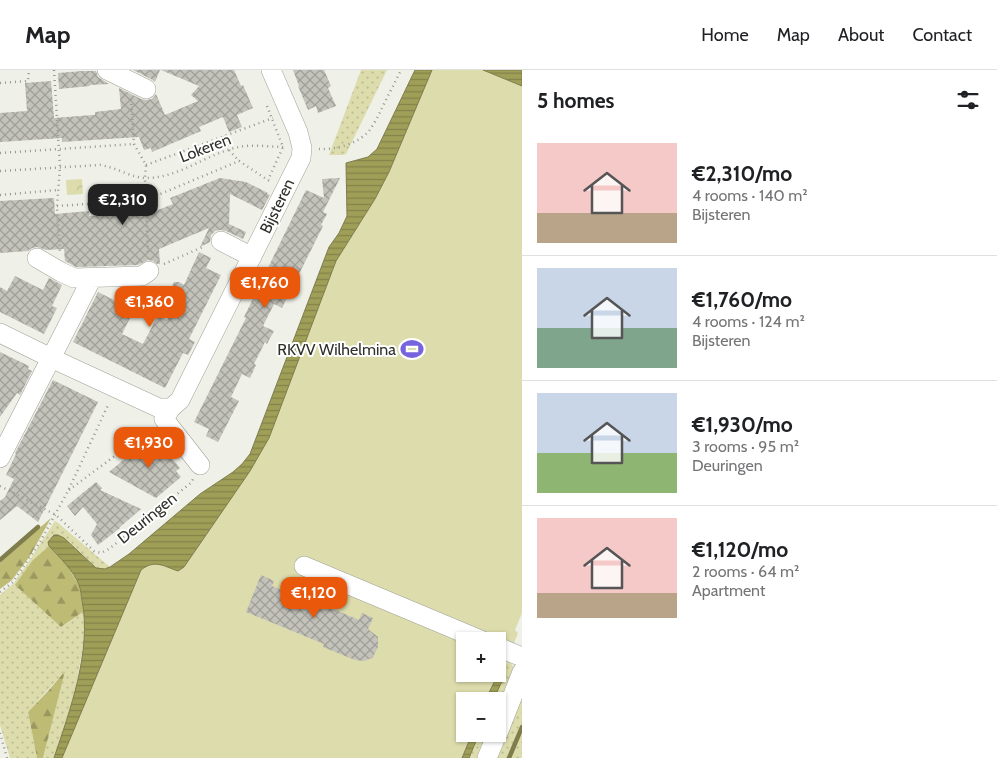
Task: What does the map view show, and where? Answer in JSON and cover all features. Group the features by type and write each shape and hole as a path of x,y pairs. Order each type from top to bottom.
{"street":[{"path":"107,70 138,84"},
{"path":"271,70 280,114 298,132 302,148"},
{"name":"Bijsteren","path":"167,414 180,400 301,158 302,148"},
{"path":"222,241 252,257"},
{"path":"37,258 74,278 142,276 149,271"},
{"path":"0,458 92,278"},
{"path":"0,333 159,408 167,414 200,465"},
{"path":"304,566 462,632"},
{"path":"506,650 522,657"},
{"path":"506,711 522,672"},
{"path":"487,758 493,742"}],"path":[{"path":"0,83 28,81 28,70"},
{"path":"54,70 60,167 57,206 61,272"},
{"name":"Lokeren","path":"0,172 100,165 109,166 140,177 156,178 174,173 240,147 325,149 343,146 357,141 368,132 401,70"},
{"path":"138,84 134,144 146,165 149,271 222,241"},
{"path":"265,102 280,114 283,147 268,180"},
{"path":"146,165 280,114"},
{"path":"224,136 229,150 239,161 285,191"},
{"path":"0,153 134,144"},
{"path":"57,206 146,200 239,161"},
{"path":"0,195 58,190"},
{"path":"0,592 13,582 56,515 116,388"},
{"path":"68,491 167,414"},
{"name":"Deuringen","path":"0,486 56,515 94,551 101,553 109,549 192,482 200,465"},
{"path":"0,734 7,758"}],"green space":[{"path":"361,70 387,70 346,154 329,155"},
{"name":"RKVV Wilhelmina","path":"432,70 483,70 522,86 522,613 515,630 518,633 506,663 506,632 456,632 456,682 493,682 489,692 456,692 456,742 469,742 462,758 62,758 141,570 155,564 178,571 184,567 250,471 269,438 336,261 375,200 389,172"},
{"path":"82,179 83,194 67,195 66,180"},
{"path":"51,518 30,556 12,580 0,589 0,563"},
{"path":"55,521 110,567 105,569 96,568 64,538 55,535 48,542 49,546 33,560 61,627 84,611 84,642 74,696 54,758 43,758 64,672 28,712 37,758 10,758 0,725 0,595 14,583"},
{"path":"49,546 68,567 79,585 84,611 61,627 15,585 33,560"},
{"path":"508,660 514,670 506,692 497,692 502,682 506,682 506,664"},
{"path":"65,671 43,758 37,758 28,712"},
{"path":"522,688 522,758 494,758 500,742 506,742 506,728"},
{"path":"476,742 487,742 480,758 469,758"}],"shaded area":[{"path":"415,70 432,70 389,172 375,199 336,261 269,438 250,471 184,567 178,571 155,564 141,570 62,758 54,758 78,680 82,660 84,619 81,591 77,580 66,564 49,546 48,542 54,535 58,535 64,538 96,568 105,569 110,567 129,554 200,494 233,472 250,454 329,247 339,233 347,216 346,163 368,157 377,149"},
{"path":"483,70 522,70 522,86"},
{"path":"494,682 502,682 497,692 489,692"},
{"path":"469,742 476,742 469,758 462,758"}],"building":[{"path":"133,70 160,70 155,82"},
{"path":"161,70 234,70 253,108 237,115 242,127 229,132 223,117 199,127 201,131 152,152 151,148 144,150 139,137 62,142 62,138 0,142 0,113 27,111 25,83 51,81 54,118 95,115 95,112 121,109 119,88 146,100 152,99 156,94 165,115 198,101 191,95 199,86"},
{"path":"293,70 324,70 331,86 328,88 336,106 318,113 316,106 308,110"},
{"path":"96,71 98,77 109,84 59,89 58,73"},
{"path":"220,178 246,182 270,195 262,210 230,194 229,224 246,232 243,239 220,230 215,231 211,235 210,242 200,247 209,228 159,249 160,264 148,260 138,265 76,267 65,261 64,249 46,250 37,247 28,251 0,253 0,201 54,198 55,214 89,211 89,216 141,212 141,217 173,204 170,198"},
{"path":"340,178 323,212 327,214 321,225 323,226 282,308 274,304 263,326 274,331 267,344 265,342 254,364 256,365 250,378 242,374 231,397 239,401 218,442 206,436 209,429 194,422 246,318 244,317 306,190 324,198 322,179"},
{"path":"199,252 211,258 206,268 221,275 189,339 195,342 188,355 183,353 165,388 73,342 98,292 134,310 122,334 143,344 158,315 167,320 177,298 169,293 174,282 184,285"},
{"path":"15,276 43,290 49,278 62,285 52,306 57,308 44,334 0,312 0,287 7,291"},
{"path":"0,352 29,366 28,369 32,371 20,395 17,393 0,417"},
{"path":"53,380 98,402 38,522 17,506 0,520 0,501 5,497 14,479 6,475 15,453"},
{"path":"153,435 180,468 176,471 181,477 156,498 109,472"},
{"path":"96,482 102,488 100,490 141,509 98,545 91,535 97,524 83,507 75,516 67,506"},
{"path":"261,575 274,581 272,586 296,596 304,578 326,587 319,603 359,620 362,613 373,618 368,629 378,637 378,647 372,658 364,661 355,660 323,647 324,644 246,612"}],"waterway":[{"path":"0,560 38,527"},
{"path":"509,758 522,727"}],"place":[{"name":"RKVV Wilhelmina","path":"412,349"}]}
